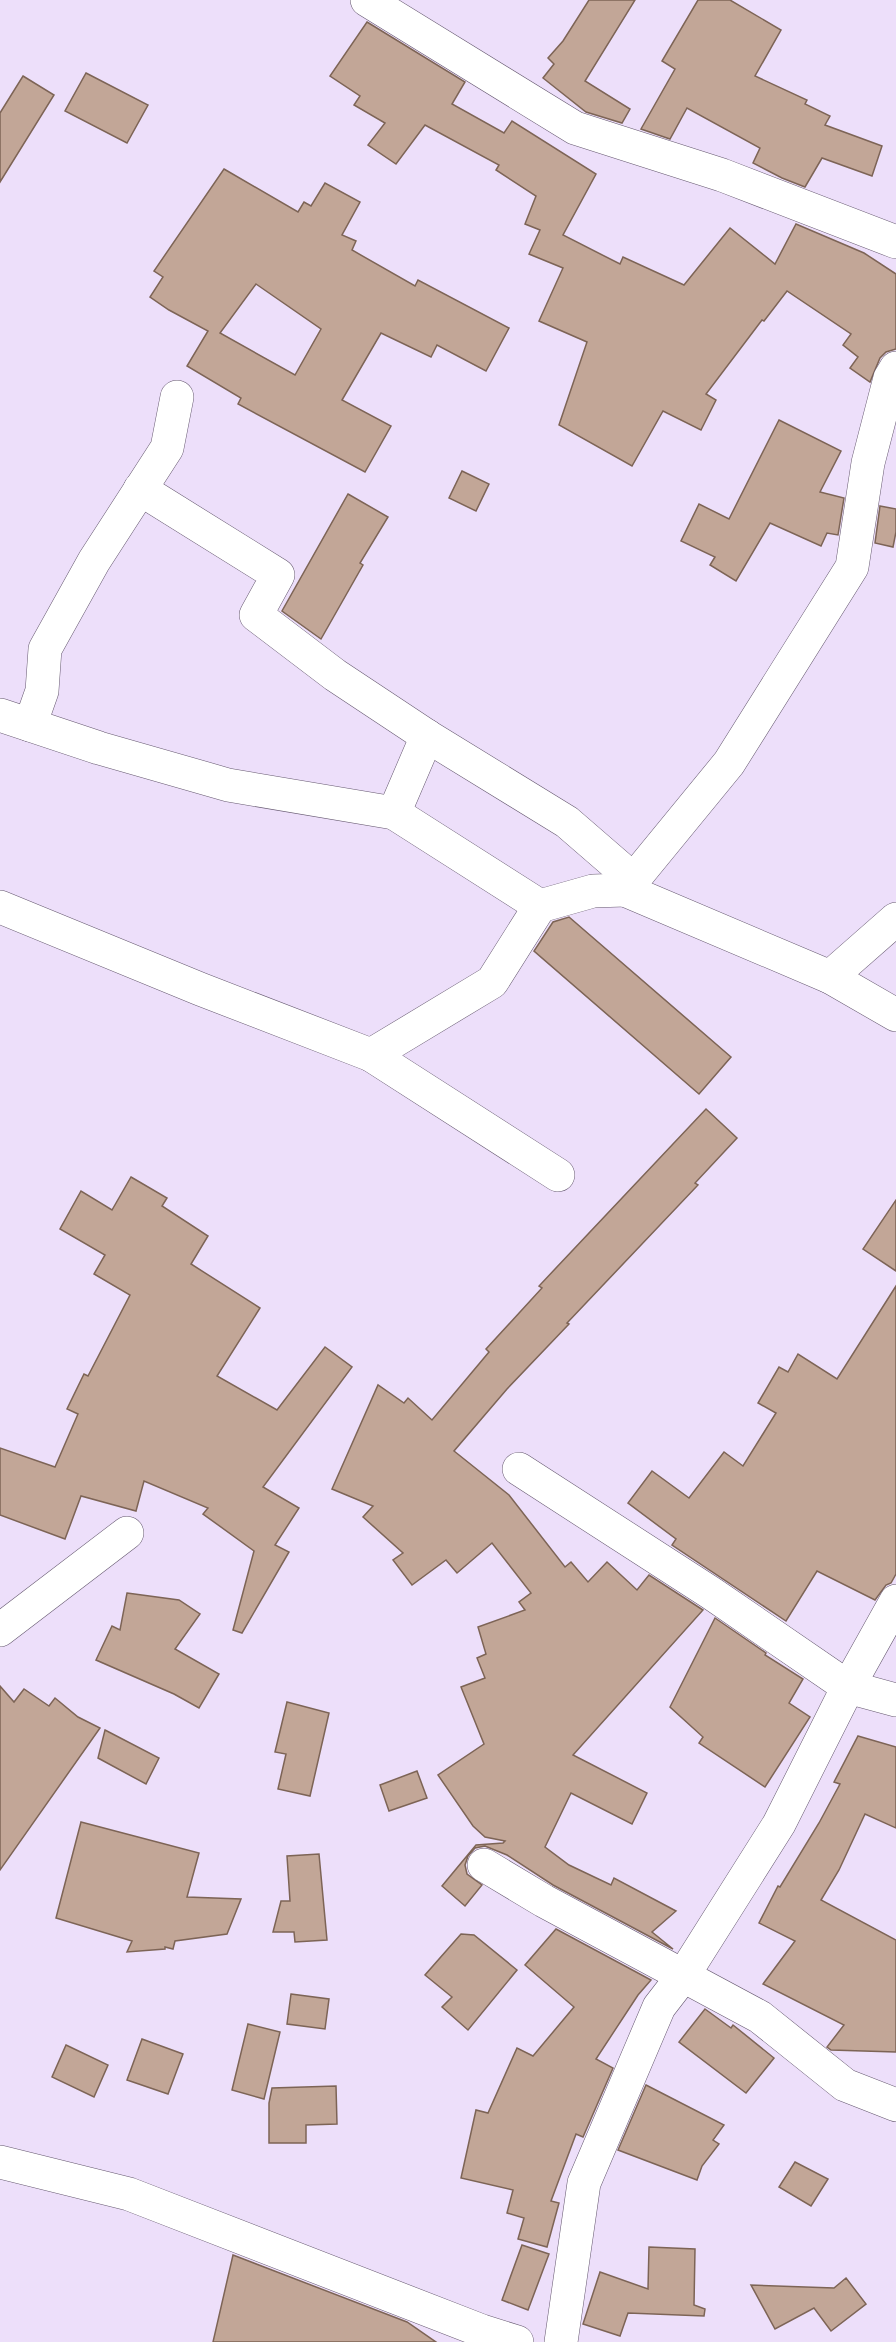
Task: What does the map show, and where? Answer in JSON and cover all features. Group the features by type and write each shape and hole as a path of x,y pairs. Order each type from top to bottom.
{"street":[{"path":"368,0 576,128 722,175 896,242"},
{"path":"372,1055 492,982 540,906 593,891 629,885 729,763 852,567 867,463 890,378 896,368"},
{"path":"177,397 167,448 94,561 45,649 42,691 15,720 228,785 394,813 540,906"},
{"path":"140,489 278,575 256,615 335,675 567,822 629,885 830,977 896,1015"},
{"path":"394,813 427,735"},
{"path":"0,907 200,989 372,1055 558,1175"},
{"path":"830,977 896,919"},
{"path":"519,1469 711,1593 848,1687 896,1700"},
{"path":"0,1630 127,1533"},
{"path":"561,2342 584,2183 659,2007 683,1976 779,1824 848,1687 896,1601"},
{"path":"484,1865 544,1901 760,2017 845,2085 896,2105"},
{"path":"0,2162 129,2194 516,2342"}],"building":[{"path":"589,0 635,0 585,81 630,109 622,123 586,112 543,78 554,64 548,58 563,41"},
{"path":"698,0 730,0 781,30 755,76 807,100 805,104 830,116 825,125 882,146 872,176 822,158 805,187 753,163 760,148 687,108 670,139 641,129 675,69 662,61"},
{"path":"367,22 465,82 452,104 504,133 512,121 596,174 563,235 620,264 623,257 684,285 730,228 775,264 796,224 864,253 896,274 896,349 886,352 880,358 870,382 850,368 858,357 843,345 851,334 787,291 706,394 716,400 701,430 663,411 632,466 559,425 587,342 539,321 563,268 529,254 540,230 525,224 536,196 496,170 499,165 425,125 396,164 368,145 385,123 354,105 360,96 330,76"},
{"path":"86,73 148,105 127,143 65,111"},
{"path":"23,76 54,95 0,182 0,113"},
{"path":"224,169 298,212 304,202 311,206 325,183 360,202 342,235 356,241 352,250 415,286 418,280 509,328 486,371 437,345 431,357 381,333 342,400 391,426 365,472 238,404 241,398 187,366 208,331 150,297 163,277 154,271","holes":["256,284 321,329 295,375 220,333"]},
{"path":"779,420 841,451 820,492 844,498 838,535 827,533 821,546 770,523 736,581 710,565 715,557 681,541 699,504 729,519"},
{"path":"462,471 489,484 476,511 449,498"},
{"path":"348,494 388,517 360,563 363,565 321,639 282,611"},
{"path":"880,506 896,509 896,532 893,547 875,543"},
{"path":"569,917 731,1057 699,1094 534,951 553,922"},
{"path":"706,1109 737,1138 695,1183 698,1185 567,1323 569,1324 507,1389 454,1451 509,1495 565,1567 571,1562 588,1582 607,1562 637,1590 649,1575 703,1610 573,1755 647,1793 632,1824 571,1793 545,1847 569,1865 611,1885 614,1878 676,1911 652,1932 673,1949 553,1885 507,1855 485,1846 475,1848 468,1856 465,1865 467,1874 482,1885 465,1906 442,1886 476,1845 505,1841 485,1837 473,1826 438,1775 484,1744 461,1687 485,1678 477,1658 486,1654 478,1627 525,1610 519,1602 531,1593 492,1543 457,1573 446,1560 412,1585 393,1560 403,1553 363,1517 373,1506 332,1489 378,1385 404,1403 408,1398 432,1420 489,1352 486,1349 542,1288 539,1286"},
{"path":"131,1177 167,1198 162,1206 208,1236 191,1264 260,1308 217,1376 277,1410 325,1347 352,1367 263,1487 299,1508 275,1545 289,1552 242,1633 233,1630 254,1551 203,1514 208,1508 144,1481 136,1511 81,1496 65,1539 0,1515 0,1448 55,1467 78,1414 67,1409 84,1374 88,1376 130,1295 94,1274 105,1255 60,1229 81,1191 112,1210"},
{"path":"896,1200 896,1271 863,1249"},
{"path":"896,1286 896,1574 875,1600 817,1571 786,1621 672,1545 676,1539 628,1503 652,1471 689,1498 724,1452 743,1466 776,1413 758,1403 779,1367 788,1372 798,1354 837,1379"},
{"path":"127,1593 179,1600 200,1614 175,1649 219,1674 199,1708 174,1694 96,1660 112,1626 120,1630"},
{"path":"715,1618 766,1653 765,1655 803,1679 789,1703 810,1717 765,1787 699,1743 703,1737 670,1707"},
{"path":"0,1686 14,1702 24,1689 49,1706 55,1698 78,1717 100,1728 0,1870"},
{"path":"287,1702 329,1713 310,1796 278,1789 286,1754 275,1752"},
{"path":"105,1730 159,1758 146,1784 98,1758"},
{"path":"858,1736 896,1747 896,1828 865,1814 839,1870 821,1900 896,1940 896,2052 831,2050 827,2047 844,2025 763,1984 795,1941 759,1923 778,1886 780,1887 819,1823 840,1784 834,1782"},
{"path":"417,1771 427,1798 389,1811 380,1785"},
{"path":"81,1822 199,1853 187,1897 241,1899 227,1934 175,1941 173,1949 165,1947 165,1949 127,1952 132,1941 56,1918"},
{"path":"319,1854 327,1940 295,1942 294,1932 273,1932 281,1901 290,1901 287,1856"},
{"path":"556,1929 651,1980 638,1995 596,2059 613,2068 583,2137 576,2134 551,2201 559,2203 547,2247 518,2239 524,2218 507,2213 513,2190 461,2178 476,2110 488,2113 517,2048 533,2056 574,2007 525,1965"},
{"path":"461,1934 474,1935 517,1970 468,2030 442,2007 452,1997 425,1975"},
{"path":"291,1994 329,1999 325,2029 287,2024"},
{"path":"705,2009 731,2028 733,2025 774,2058 746,2093 679,2042"},
{"path":"248,2024 280,2032 264,2099 232,2090"},
{"path":"142,2039 183,2054 168,2094 127,2080"},
{"path":"66,2045 108,2065 94,2097 52,2077"},
{"path":"646,2085 724,2125 713,2140 719,2144 702,2166 697,2180 618,2150"},
{"path":"336,2086 337,2124 306,2125 306,2143 269,2143 269,2103 272,2088"},
{"path":"795,2162 828,2179 811,2206 779,2187"},
{"path":"522,2245 549,2254 528,2310 502,2300"},
{"path":"649,2247 695,2249 694,2305 705,2309 704,2316 628,2313 620,2336 583,2324 600,2272 648,2289"},
{"path":"233,2255 407,2322 436,2342 213,2342"},
{"path":"846,2278 866,2304 831,2331 814,2308 775,2329 751,2285 834,2288"}]}
